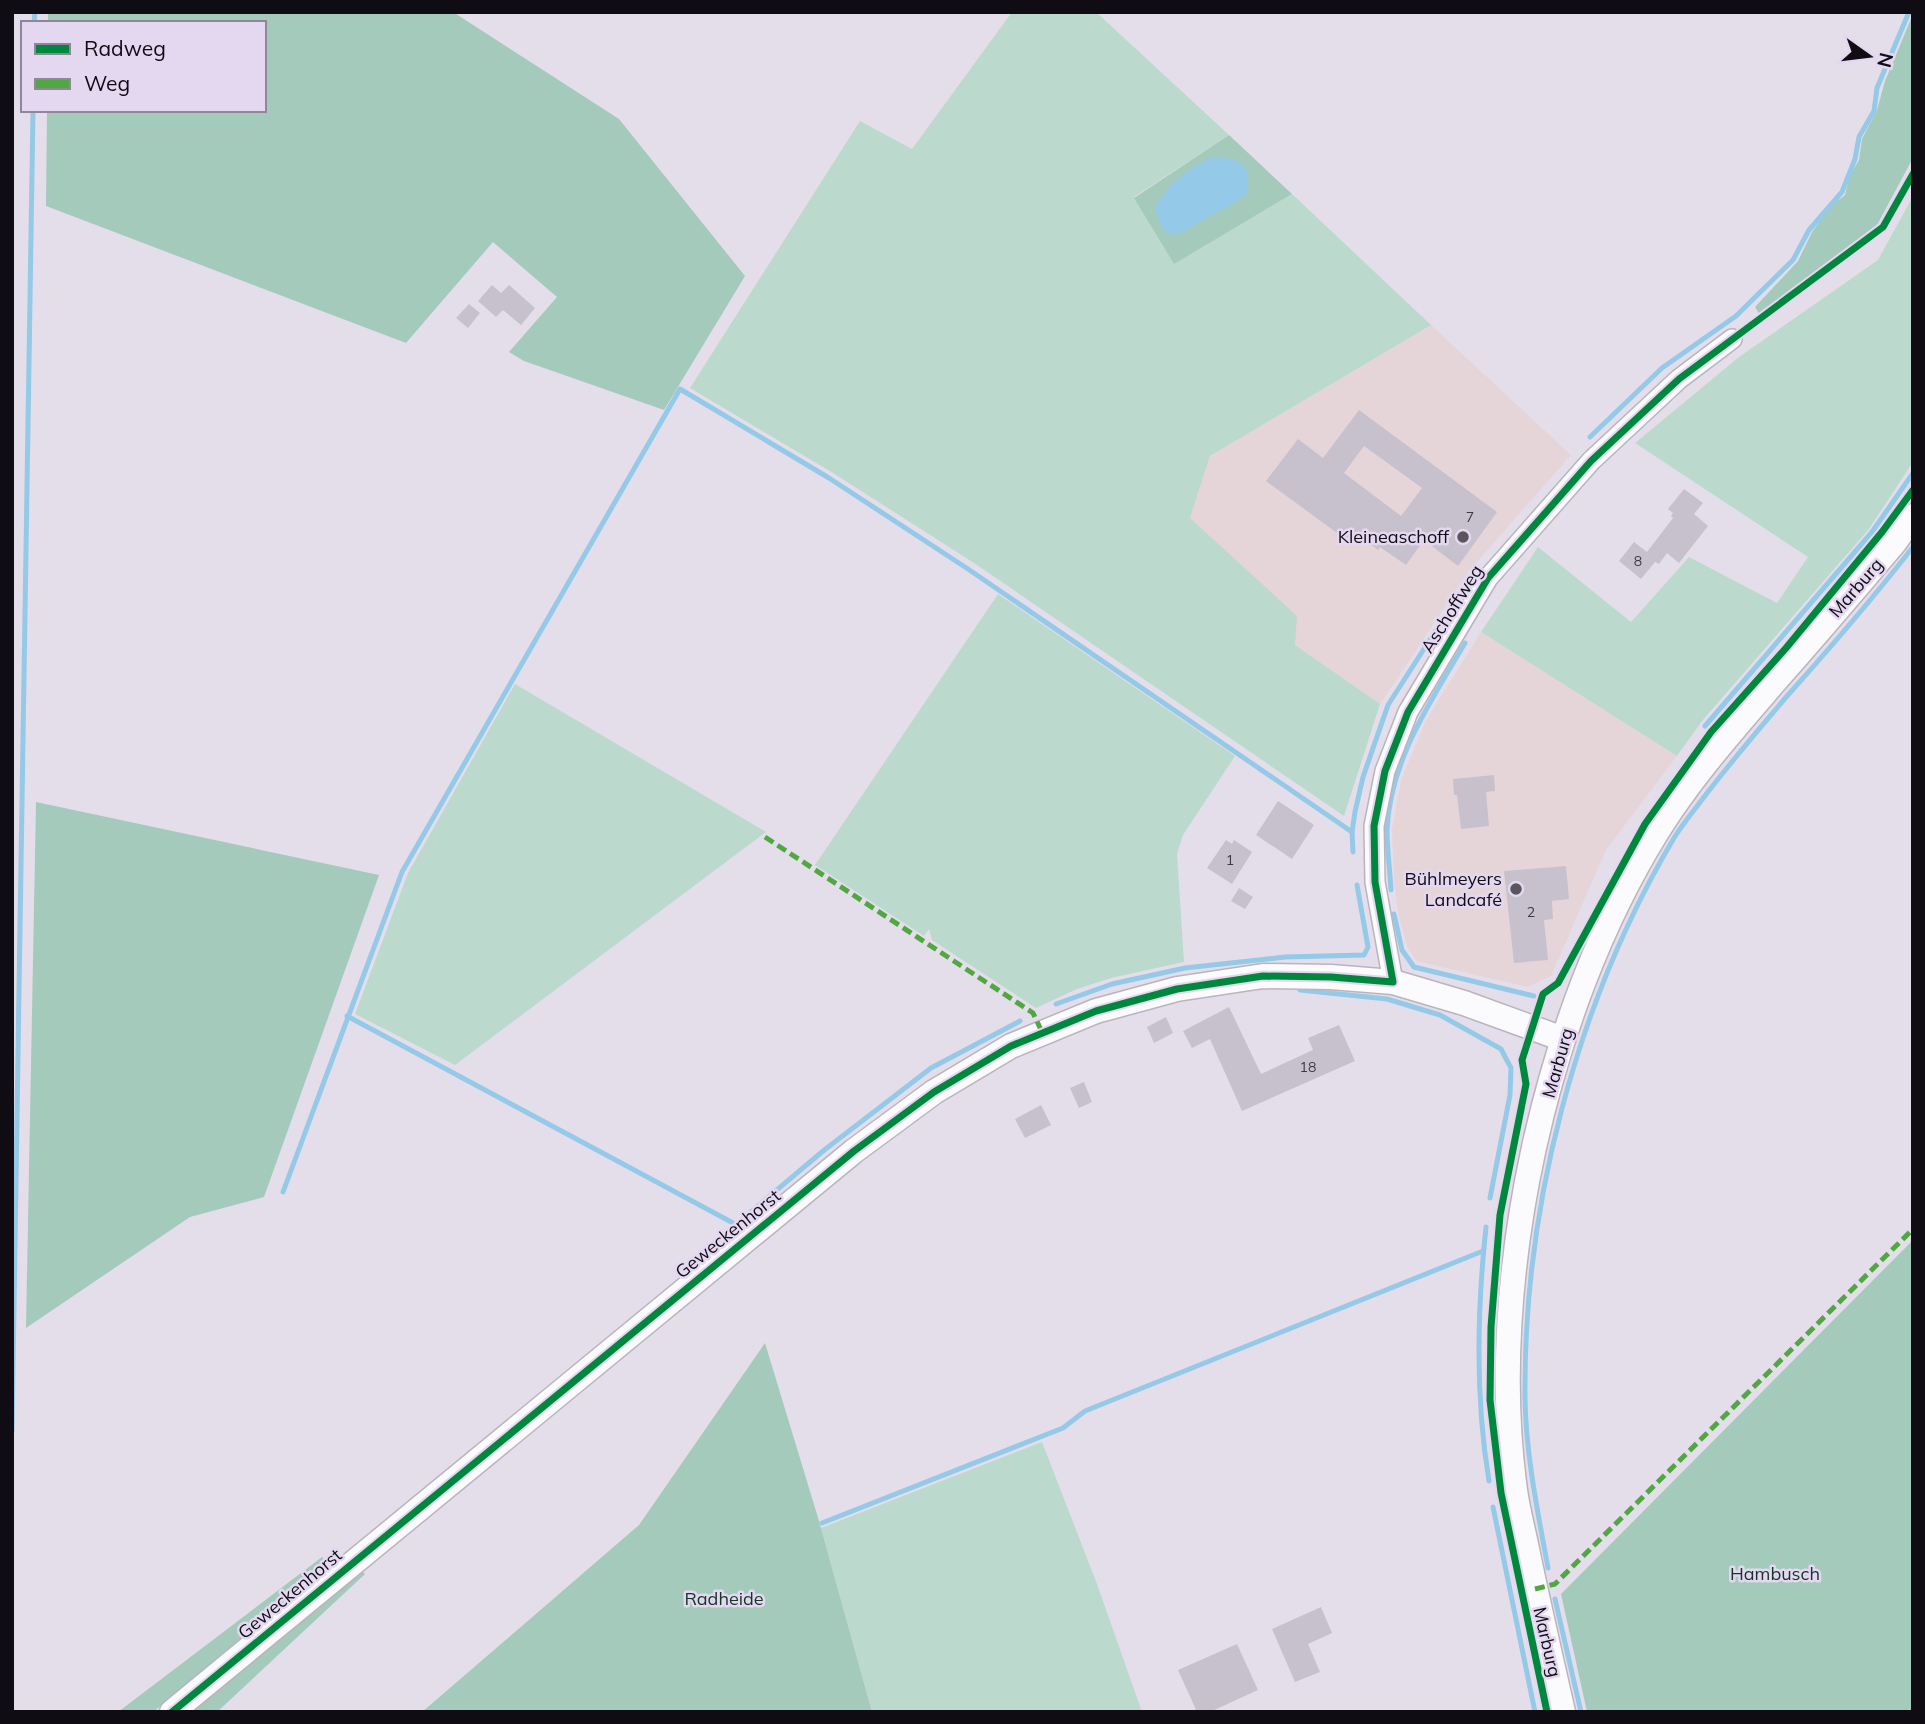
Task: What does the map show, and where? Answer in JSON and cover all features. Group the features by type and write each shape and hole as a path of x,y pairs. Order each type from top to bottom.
{"street":[{"name":"Aschoffweg","path":"1393,982 1375,882 1374,826 1385,771 1408,712 1488,578 1591,461 1679,379 1732,339"},
{"name":"Marburg","path":"1563,1712 1515,1490 1508,1402 1508,1321 1518,1237 1536,1141 1563,1039 1608,924 1658,831 1723,742 1895,542 1913,516"},
{"name":"Geweckenhorst","path":"172,1712 854,1151 945,1085 1011,1046 1097,1012 1177,989 1264,976 1331,977 1393,982 1464,1003 1563,1039"}],"shaded area":[{"path":"1431,325 1571,455 1469,571 1380,704 1295,645 1190,518 1210,456"},
{"path":"1481,632 1677,756 1606,850 1551,976 1528,987 1416,961 1407,946 1398,913 1392,829 1401,780 1426,720"}],"green space":[{"path":"48,12 453,12 619,119 745,276 664,410 524,361 509,352 557,297 493,242 406,343 46,206 47,112 266,112 266,21 48,21"},
{"path":"1012,12 1096,12 1229,135 1134,197 1174,263 1292,194 1431,325 1210,456 1190,518 1297,616 1295,645 1380,704 1344,816 974,563 833,473 690,388 860,121 912,149"},
{"path":"1913,14 1913,158 1877,225 1760,315 1755,307 1798,261 1812,232 1830,207 1845,195 1850,175 1859,160 1862,139 1877,110 1885,81"},
{"path":"1229,135 1292,194 1174,264 1134,198"},
{"path":"1913,196 1913,462 1869,529 1702,721 1677,756 1481,632 1538,547 1631,622 1689,557 1777,603 1808,557 1635,443 1739,357 1878,260"},
{"path":"998,594 1235,756 1183,835 1177,854 1184,962 1111,978 1077,989 1036,1008 932,940 929,929 924,936 815,865"},
{"path":"515,684 766,832 455,1065 355,1014 408,873"},
{"path":"36,802 379,875 264,1197 190,1217 26,1328"},
{"name":"Hambusch","path":"1913,1240 1913,1712 1587,1712 1561,1594"},
{"name":"Radheide","path":"765,1343 819,1521 872,1712 422,1712 639,1525"},
{"path":"1042,1442 1097,1584 1142,1712 872,1712 821,1528"},
{"path":"322,1557 330,1568 153,1712 118,1712"},
{"path":"361,1570 365,1574 217,1712 191,1712"}],"water":[{"path":"1212,157 1230,159 1242,164 1247,174 1247,193 1188,229 1168,234 1159,221 1155,208 1179,178"}],"building":[{"path":"492,285 501,293 509,285 535,308 521,325 503,310 496,317 478,301"},
{"path":"469,304 480,313 468,328 456,318"},
{"path":"1359,410 1497,512 1458,566 1424,540 1406,565 1380,547 1378,550 1354,532 1348,541 1266,481 1298,439 1323,458","holes":["1364,446 1422,488 1401,516 1344,473"]},
{"path":"1684,489 1703,503 1694,514 1708,526 1679,563 1667,553 1659,564 1655,562 1641,579 1619,561 1634,542 1647,552 1673,518 1673,513 1668,509"},
{"path":"1494,775 1495,791 1486,792 1489,826 1461,829 1453,779"},
{"path":"1278,801 1314,825 1292,859 1256,835"},
{"path":"1226,840 1232,844 1234,840 1252,852 1232,884 1207,868"},
{"path":"1566,866 1569,899 1552,901 1553,919 1544,920 1548,960 1514,963 1504,871"},
{"path":"1239,888 1253,897 1245,909 1231,901"},
{"path":"1229,1007 1261,1074 1313,1050 1308,1038 1339,1025 1355,1061 1242,1111 1210,1039 1192,1048 1183,1031"},
{"path":"1166,1017 1173,1033 1154,1043 1147,1027"},
{"path":"1084,1082 1092,1102 1079,1108 1070,1088"},
{"path":"1041,1105 1051,1125 1025,1138 1015,1119"},
{"path":"1321,1607 1332,1633 1308,1644 1320,1672 1295,1682 1272,1629"},
{"path":"1237,1644 1258,1690 1210,1712 1197,1712 1178,1670"}],"waterway":[{"path":"34,21 35,12"},
{"path":"1590,437 1662,368 1736,316 1793,260 1809,230 1842,192 1855,159 1859,137 1874,111 1877,88 1909,12"},
{"path":"12,1432 33,112"},
{"path":"283,1192 402,872 680,389 829,478 968,569 1352,832"},
{"path":"1705,726 1872,532 1913,473"},
{"path":"1548,1568 1528,1442 1525,1399 1527,1327 1545,1181 1562,1108 1583,1037 1609,968 1639,902 1677,833 1744,747 1913,547"},
{"path":"1353,852 1352,832 1363,777 1388,705 1440,624"},
{"path":"1391,890 1387,830 1396,779 1414,732 1465,643"},
{"path":"1056,1004 1112,984 1185,968 1285,957 1364,955 1368,947 1357,885"},
{"path":"1394,914 1402,950 1414,967 1534,996"},
{"path":"1300,990 1387,999 1440,1015 1501,1049 1511,1068 1510,1095 1490,1198"},
{"path":"347,1016 735,1224"},
{"path":"687,1266 823,1151 931,1068 1020,1021"},
{"path":"1486,1227 1479,1354 1481,1418 1489,1481"},
{"path":"822,1523 1063,1428 1085,1411 1483,1251"},
{"path":"1493,1507 1535,1712"},
{"path":"1555,1599 1581,1712"}],"marked path":[{"path":"765,837 1033,1013 1043,1034"},
{"path":"1535,1589 1555,1584 1913,1229"}],"cycle path":[{"path":"172,1712 854,1151 934,1092 1011,1046 1096,1011 1177,989 1263,976 1331,977 1393,982 1375,882 1374,826 1385,771 1408,712 1488,578 1591,461 1679,379 1883,227 1913,174"},
{"path":"1547,1712 1501,1493 1490,1400 1491,1327 1500,1215 1526,1084 1522,1060 1543,994 1558,983 1645,824 1711,732 1786,648 1882,532 1913,490"}],"place":[{"name":"Kleineaschoff","path":"1463,537"},
{"name":"Bühlmeyers Landcafé","path":"1516,889"}]}
